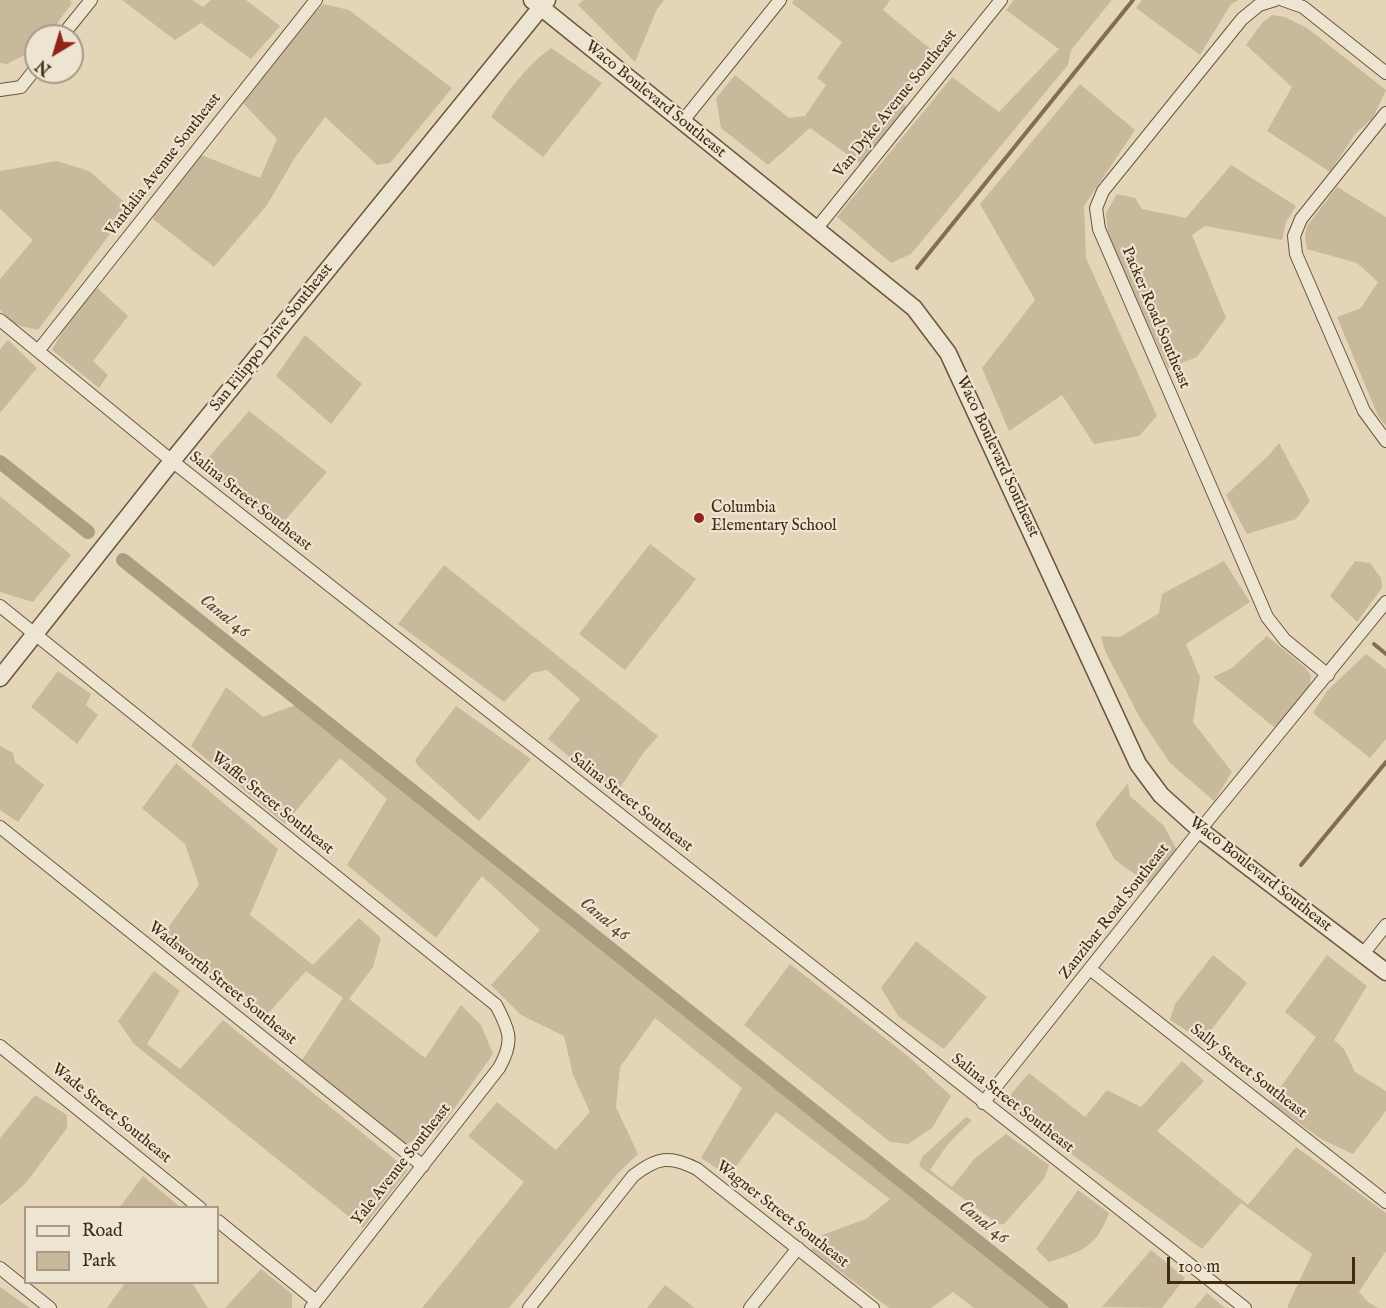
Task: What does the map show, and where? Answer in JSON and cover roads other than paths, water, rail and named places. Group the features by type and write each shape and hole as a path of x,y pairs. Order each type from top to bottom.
{"street":[{"path":"72,24 91,0"},
{"name":"Vandalia Avenue Southeast","path":"38,351 316,0"},
{"path":"682,122 780,0"},
{"name":"Van Dyke Avenue Southeast","path":"817,228 1001,0"},
{"name":"Packer Road Southeast","path":"1275,0 1259,5 1242,19 1102,191 1096,208 1098,230 1267,617 1284,640 1328,675"},
{"path":"1283,0 1303,7 1386,73"},
{"name":"Waco Boulevard Southeast","path":"540,2 682,122 914,308 948,353 1138,764 1161,795 1200,830 1386,972"},
{"name":"San Filippo Drive Southeast","path":"0,678 540,2"},
{"path":"0,90 21,87 24,83"},
{"path":"1386,113 1301,219 1293,236 1296,254 1364,411 1386,441"},
{"name":"Salina Street Southeast","path":"0,320 172,461 1245,1308"},
{"name":"Zanzibar Road Southeast","path":"983,1103 1200,830 1386,602"},
{"name":"Waffle Street Southeast","path":"0,606 496,1005 510,1039"},
{"name":"Wadsworth Street Southeast","path":"0,827 423,1166"},
{"path":"1363,954 1386,925"},
{"name":"Sally Street Southeast","path":"1090,969 1386,1202"},
{"name":"Yale Avenue Southeast","path":"313,1304 499,1068 508,1053 510,1039"},
{"name":"Wade Street Southeast","path":"0,1046 198,1206"},
{"name":"Wagner Street Southeast","path":"529,1308 633,1176 649,1164 666,1159 680,1160 697,1169 873,1308"},
{"path":"219,1222 313,1304"},
{"path":"750,1308 798,1248"},
{"path":"0,1268 50,1308"}],"waterway":[{"path":"917,268 1133,0"},
{"name":"Canal 46","path":"0,462 88,532"},
{"name":"Canal 46","path":"123,560 1061,1308"},
{"path":"1374,644 1386,654"},
{"path":"1301,865 1386,762"}],"place":[{"name":"Columbia Elementary School","path":"699,518"}]}
